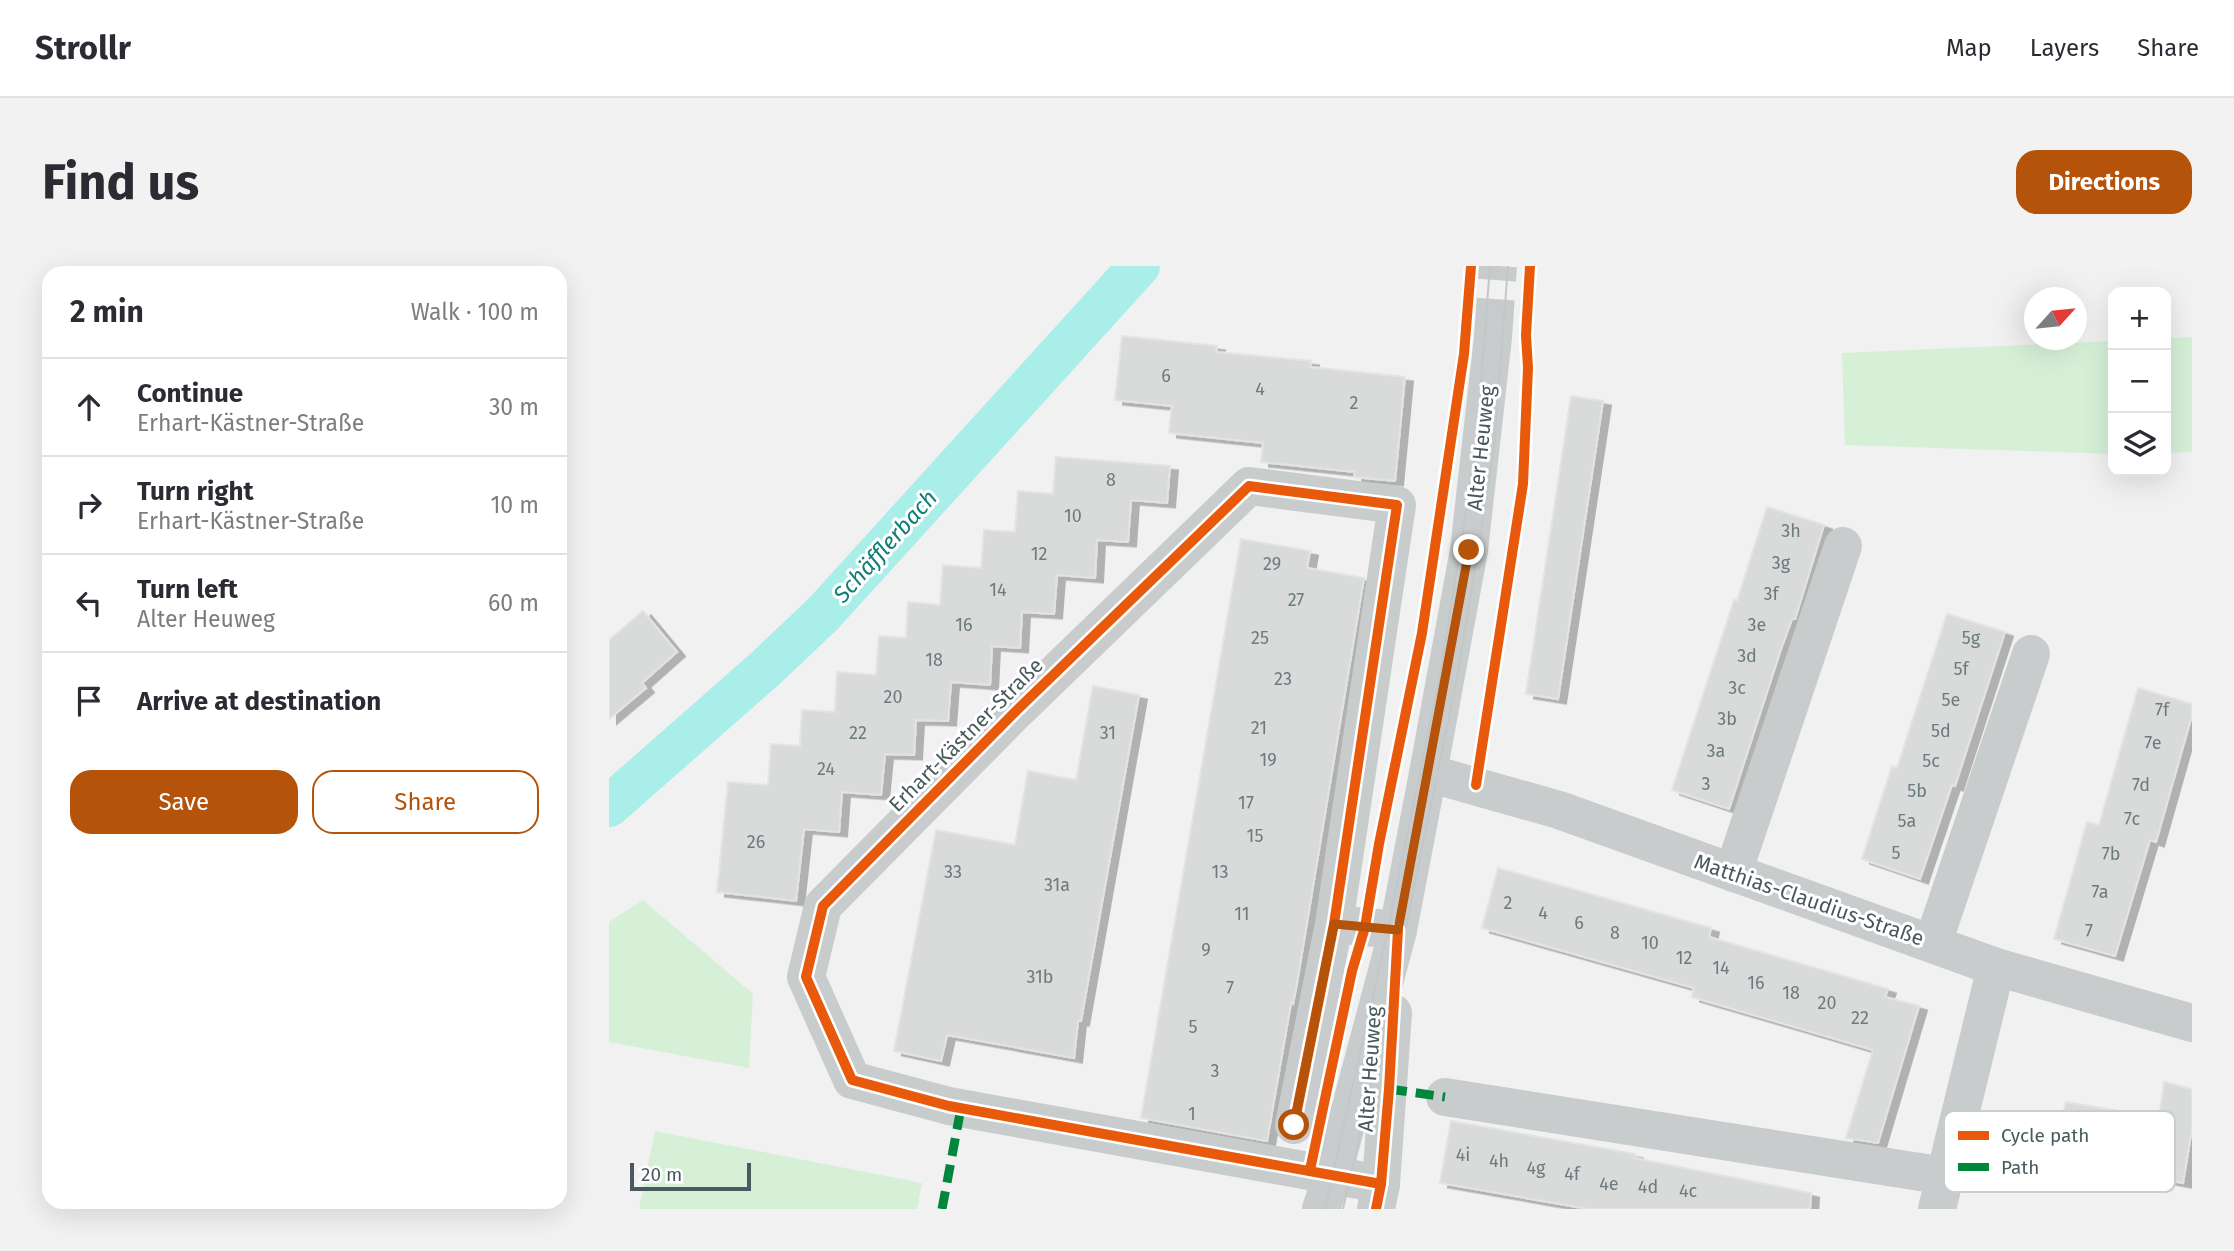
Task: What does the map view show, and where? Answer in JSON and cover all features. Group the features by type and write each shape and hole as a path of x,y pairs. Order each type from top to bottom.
{"street":[{"name":"Alter Heuweg","path":"1327,1191 1398,930 1469,550 1493,337"},
{"name":"Erhart-Kästner-Straße","path":"1294,1125 1334,924 1397,505 1249,486 1007,721 823,906 806,977 852,1080 949,1106 1327,1191 1379,1197"},
{"path":"1733,873 1843,546"},
{"path":"1933,943 2031,654"},
{"name":"Matthias-Claudius-Straße","path":"1428,773 1559,810 1996,967 2192,1023"},
{"path":"1334,924 1398,930"},
{"name":"Alter Heuweg","path":"1379,1197 1398,930"},
{"path":"1961,1111 1996,967"},
{"path":"1445,1097 1941,1193"}],"green space":[{"path":"2192,337 2192,452 2171,453 2171,338"},
{"path":"2108,341 2108,454 1845,445 1842,353 2024,345 2024,350 2087,350 2087,342"},
{"path":"643,900 753,994 749,1068 609,1042 609,922"},
{"path":"655,1131 922,1183 917,1209 639,1209"}],"building":[{"path":"1122,336 1217,346 1216,352 1311,361 1310,367 1405,377 1395,481 1354,477 1355,472 1261,462 1263,443 1169,433 1172,406 1115,400"},
{"path":"1571,396 1603,401 1558,699 1526,694"},
{"path":"1056,457 1170,466 1167,503 1131,500 1128,542 1097,540 1095,578 1057,575 1054,614 1022,612 1020,648 992,646 990,685 951,682 948,721 916,720 914,755 885,754 881,795 842,792 839,832 804,829 796,901 717,892 728,782 768,785 771,744 800,746 802,710 835,712 837,672 876,675 879,636 906,638 908,602 940,605 943,565 981,568 984,530 1015,532 1018,491 1053,494"},
{"path":"1767,507 1824,525 1795,619 1792,619 1781,649 1729,809 1672,790"},
{"path":"1241,539 1310,551 1307,568 1364,578 1297,983 1293,1004 1291,1003 1267,1141 1141,1118"},
{"path":"643,611 677,652 642,683 646,688 609,719 609,640"},
{"path":"1947,614 2005,632 1955,786 1952,785 1920,879 1862,859 1892,766 1897,768"},
{"path":"1093,686 1139,695 1081,1021 1078,1021 1074,1058 947,1035 941,1061 894,1051 936,830 1015,845 1028,771 1076,780"},
{"path":"2138,688 2192,704 2192,715 2156,842 2150,840 2115,956 2054,939 2087,822 2099,825"},
{"path":"1498,868 1711,928 1709,937 1888,989 1885,997 1919,1006 1878,1143 1846,1138 1873,1050 1692,997 1694,988 1482,928"},
{"path":"2164,1082 2192,1089 2192,1128 2183,1183 2175,1181 2175,1111 2160,1111"},
{"path":"2066,1102 2118,1111 2064,1111"},
{"path":"1451,1121 1635,1154 1634,1158 1811,1193 1810,1209 1588,1209 1440,1183"}],"waterway":[{"name":"Schäfflerbach","path":"609,806 766,668 823,614 1139,266"}],"tunnel":[{"path":"1493,337 1498,266"}],"tram line":[{"path":"1325,1209 1388,929 1441,669 1476,447 1490,266"},
{"path":"1343,1209 1395,982 1458,673 1494,450 1508,266"}],"marked path":[{"path":"1389,1089 1445,1097"},
{"path":"942,1209 961,1108"}],"cycle path":[{"path":"1310,1170 1352,971 1365,927 1422,633 1464,354 1471,266"},
{"path":"1476,785 1523,484 1530,266"},
{"path":"1294,1125 1334,924 1397,505 1249,486 1016,711 823,906 806,977 852,1080 949,1106 1381,1184"},
{"path":"1376,1209 1381,1184 1389,1089 1398,930"}],"route":[{"path":"1294,1125 1334,924 1398,930 1469,550"}]}
